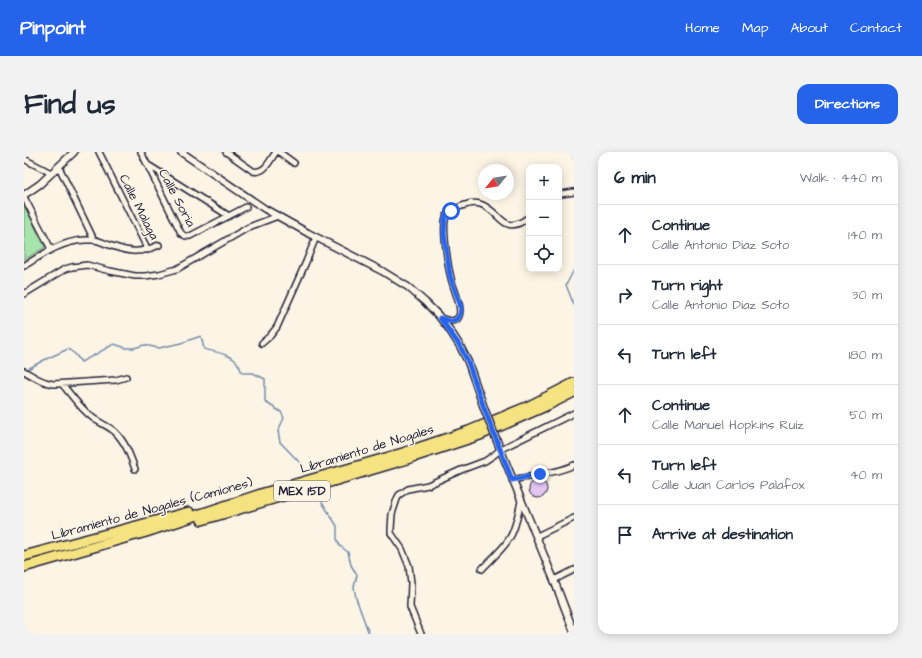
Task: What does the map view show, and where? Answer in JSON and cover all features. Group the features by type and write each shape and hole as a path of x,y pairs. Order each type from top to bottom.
{"highway":[{"name":"Libramiento de Nogales","path":"24,567 146,532 264,493 403,453 469,431 529,406 574,383"},
{"name":"Libramiento de Nogales","path":"24,571 426,454 486,432 574,392"},
{"name":"Libramiento de Nogales (Camiones)","path":"24,556 264,493"},
{"name":"MEX 15D","path":"24,562 264,493"}],"street":[{"path":"51,249 24,196 40,184 74,152"},
{"name":"Calle Malaga","path":"99,152 148,250"},
{"name":"Calle Soria","path":"141,152 181,233 184,236 190,236 246,207"},
{"path":"181,152 265,209 402,283 425,302 440,318 460,346 468,362 512,480 574,632"},
{"path":"226,152 253,171 257,172 262,171 277,152 294,162"},
{"path":"24,159 51,173"},
{"path":"147,165 228,216"},
{"path":"59,167 94,240"},
{"path":"562,194 574,192"},
{"path":"440,318 451,321 457,319 461,308 450,276 444,234 444,224 447,214 458,207 475,203 481,204 488,208 504,223 511,225 518,224 526,219"},
{"path":"24,294 65,269 72,267 87,266 122,274 140,276 159,274 177,269 249,227 278,216"},
{"path":"262,343 277,328 316,237"},
{"path":"24,266 51,249 70,242 82,240 94,240 114,247 140,252 160,245"},
{"path":"24,371 36,379 53,384 116,380 126,377"},
{"path":"62,384 73,399 83,409 94,419 115,432 123,441 135,469"},
{"path":"421,634 410,607 411,583 409,566 402,549 392,533 391,522 399,495 408,489 428,485 485,461 500,449 574,412"},
{"path":"512,480 557,472 574,465"},
{"path":"482,569 510,538 521,501"},
{"path":"536,536 574,518"},
{"path":"554,580 574,570"}],"green space":[{"path":"24,205 45,247 24,260"}],"building":[{"path":"538,480 544,483 547,489 544,495 538,498 532,495 529,489 532,483"}],"waterway":[{"path":"571,152 574,159"},
{"path":"574,270 566,285 574,305"},
{"path":"26,370 68,349 75,354 81,362 114,344 126,348 134,348 144,345 159,348 181,343 201,336 204,349 232,358 238,364 242,373 253,373 265,379 265,402 281,412 284,418 278,431 280,442 303,466"},
{"path":"322,502 337,526 337,539 340,546 348,552 351,565 357,575 354,587 356,598 369,634"}],"route":[{"path":"451,211 445,218 444,234 450,276 461,308 457,319 451,321 440,318 460,346 468,362 512,480 540,474"}]}
